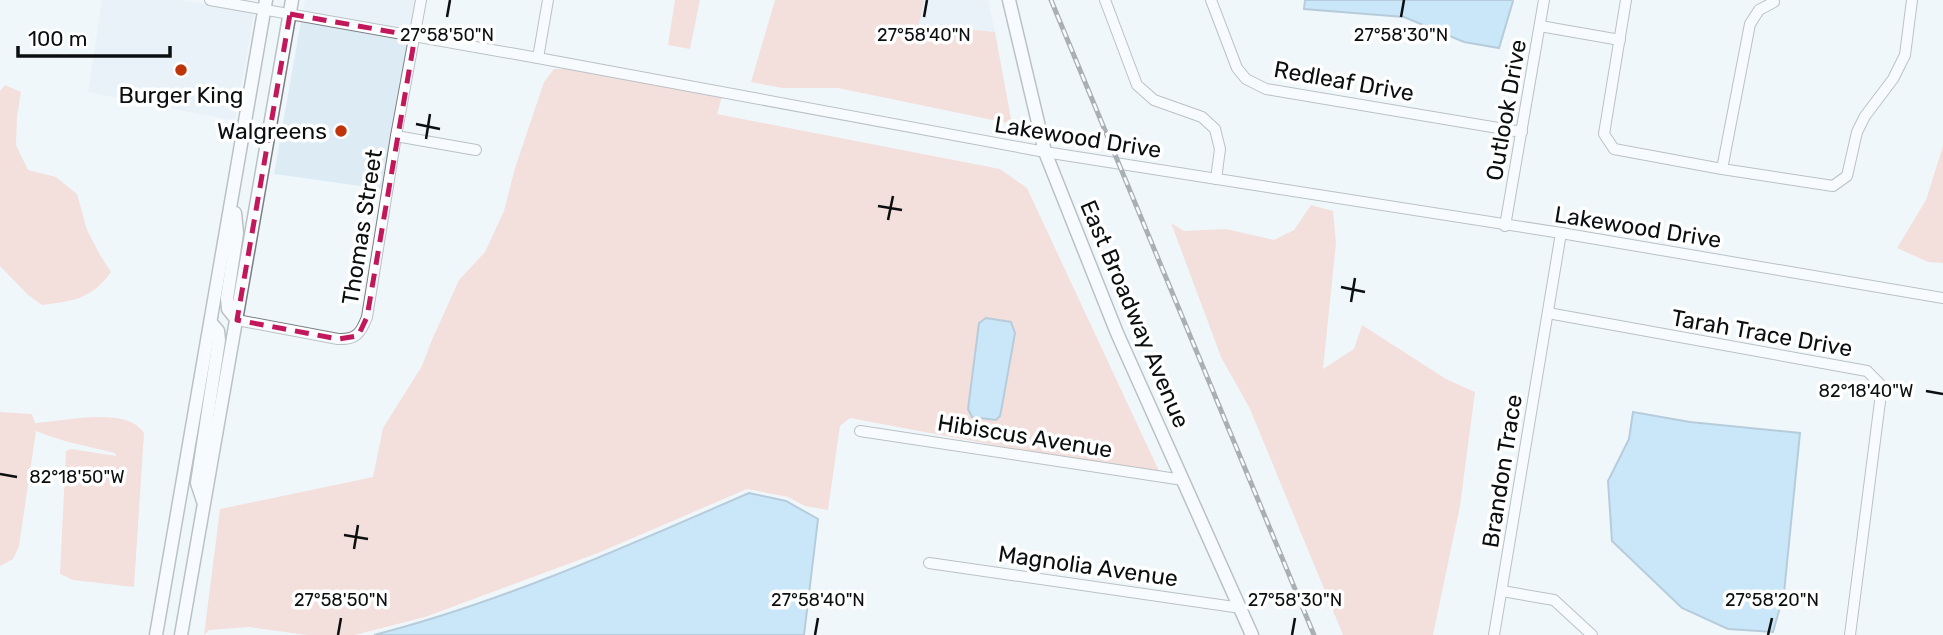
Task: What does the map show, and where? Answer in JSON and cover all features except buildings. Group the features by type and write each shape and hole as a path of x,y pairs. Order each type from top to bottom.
{"main road":[{"path":"181,635 292,0"},
{"name":"East Broadway Avenue","path":"1009,0 1045,152 1116,333 1252,635"},
{"path":"156,635 265,5"},
{"path":"234,195 237,233 227,298 228,309 237,320"},
{"path":"204,504 197,483 219,340 218,331 211,323"}],"street":[{"name":"Lakewood Drive","path":"210,0 265,5 290,14 1045,152 1561,233 1943,298"},
{"name":"Thomas Street","path":"237,320 338,340 350,340 358,336 367,317 421,0"},
{"path":"538,58 548,0"},
{"path":"1105,0 1137,85 1154,100 1202,117 1215,130 1220,149 1216,179"},
{"name":"Redleaf Drive","path":"1211,0 1237,68 1246,79 1266,89 1522,132"},
{"name":"Outlook Drive","path":"1505,226 1544,0"},
{"path":"1626,0 1604,134 1614,149 1833,186 1847,176 1857,132 1865,116 1893,79 1905,55 1912,0"},
{"path":"1722,169 1750,24 1759,10 1774,2"},
{"path":"1540,26 1620,40"},
{"path":"396,136 476,150"},
{"name":"Brandon Trace","path":"1494,635 1561,233"},
{"name":"Tarah Trace Drive","path":"1548,313 1867,371 1882,386 1850,635"},
{"name":"Hibiscus Avenue","path":"860,431 1183,480"},
{"name":"Magnolia Avenue","path":"929,563 1241,608"},
{"path":"1502,591 1554,600 1592,635"}],"highlighted area":[{"path":"290,14 415,36 367,317 358,336 338,339 237,320"}],"shaded area":[{"path":"102,0 179,0 254,13 235,121 88,92"},
{"path":"305,0 415,0 410,29 303,11"},
{"path":"675,0 700,0 690,49 668,45"},
{"path":"775,0 924,0 919,25 995,32 1012,124 838,88 782,88 751,82"},
{"path":"924,0 988,0 995,32 919,25"},
{"path":"301,21 408,40 382,189 274,174"},
{"path":"554,69 572,69 722,97 717,114 1000,169 1027,188 1159,471 1020,450 850,418 840,426 828,510 805,506 788,497 747,489 598,553 425,617 355,635 307,635 249,627 209,630 204,635 220,509 373,477 383,428 422,366 459,280 485,252 504,211 515,168 544,82","holes":["979,323 972,417 968,409"]},
{"path":"5,85 21,92 16,145 28,170 56,177 77,194 87,230 111,272 97,288 81,297 42,305 27,294 0,266 0,91"},
{"path":"1943,146 1943,263 1928,262 1897,248 1926,200"},
{"path":"1311,205 1333,211 1336,243 1323,369 1354,349 1362,325 1446,379 1475,392 1460,506 1433,635 1343,635 1250,409 1221,357 1171,223 1184,231 1226,229 1274,240 1294,230"},
{"path":"0,412 32,414 35,423 93,417 123,419 135,424 144,433 134,587 73,580 60,574 66,451 71,449 116,456 115,453 36,431 19,546 13,559 0,566"}],"water":[{"path":"1305,0 1513,1 1499,48 1464,42 1404,17 1304,9"},
{"path":"986,318 1011,322 1015,333 1000,416 996,420 972,417 968,409 979,323"},
{"path":"1633,412 1690,422 1800,433 1784,593 1773,632 1728,629 1682,608 1612,541 1608,481 1629,439"},
{"path":"749,493 786,501 818,519 804,635 374,635 517,590 611,553"}],"railway":[{"path":"1051,0 1314,635"}],"place":[{"name":"Burger King","path":"181,70"},
{"name":"Walgreens","path":"341,131"}]}
